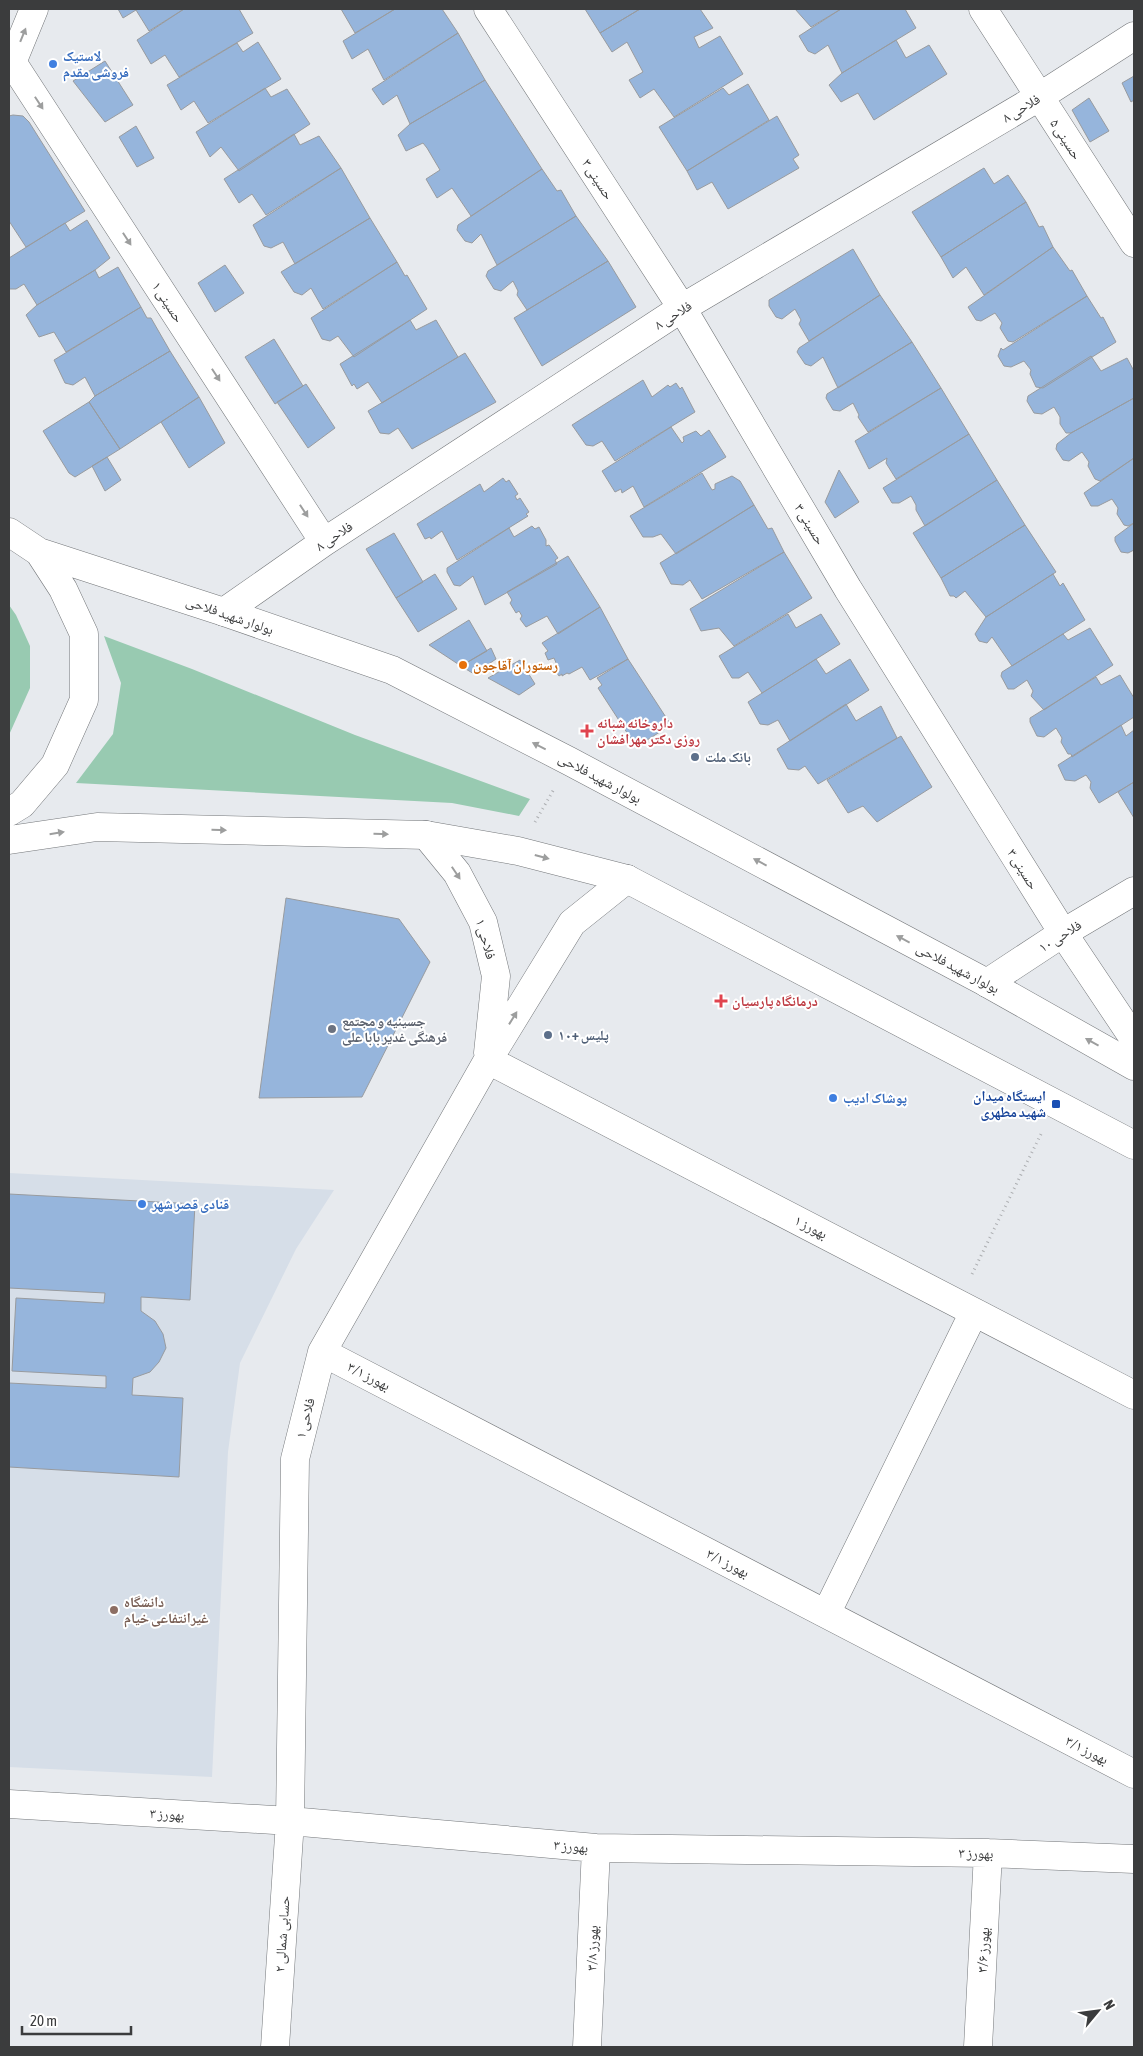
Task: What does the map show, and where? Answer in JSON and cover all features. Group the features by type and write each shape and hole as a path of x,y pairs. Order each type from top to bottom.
{"street":[{"path":"10,64 34,9"},
{"name":"حسینی ۳","path":"488,9 682,308 848,589 1062,933 1134,1039"},
{"name":"حسینی ۵","path":"983,9 1134,243"},
{"name":"فلاحی ۸","path":"224,612 324,542 682,308 1039,97 1134,36"},
{"name":"حسینی ۱","path":"10,64 324,542"},
{"path":"9,532 39,552 63,589 84,634 84,700 55,764 22,804 9,812"},
{"name":"بولوار شهید فلاحی","path":"39,552 224,612 392,670 570,761 987,983 1134,1066"},
{"path":"9,840 97,827 426,835 518,851 627,879 1134,1146"},
{"name":"فلاحی ۱","path":"426,835 458,873 483,922 496,976 488,1060"},
{"name":"فلاحی ۱","path":"290,1821 295,1459 322,1352 488,1060 572,923 627,879"},
{"name":"فلاحی ۱۰","path":"987,983 1062,933 1134,891"},
{"name":"بهورز ۱","path":"488,1060 1134,1395"},
{"path":"826,1614 966,1308"},
{"name":"بهورز ۳/۱","path":"322,1352 1134,1774"},
{"name":"بهورز ۳","path":"9,1804 290,1821 596,1848 988,1852 1134,1859"},
{"name":"حسابی شمالی ۲","path":"275,2047 290,1821"},
{"name":"بهورز ۳/۸","path":"588,2047 596,1848"},
{"name":"بهورز ۳/۶","path":"978,2047 988,1852"}],"path":[{"path":"518,851 570,761"},
{"path":"966,1308 1056,1104"}],"shaded area":[{"name":"دانشگاه غیرانتفاعی خیام","path":"9,1173 334,1190 296,1249 240,1363 228,1452 212,1777 9,1767"}],"green space":[{"path":"9,605 16,615 30,646 30,688 9,735"},
{"path":"104,636 192,669 355,735 530,799 519,816 452,803 76,783 113,734 121,683"}],"building":[{"path":"118,9 184,9 149,31 136,10 123,18"},
{"path":"184,9 239,9 253,33 179,77 165,55 151,64 137,40"},
{"path":"341,9 395,9 355,33"},
{"path":"395,9 442,9 458,33 384,80 368,49 352,59 343,41"},
{"path":"585,9 640,9 600,33"},
{"path":"640,9 700,9 713,28 694,37 699,48 720,36 743,74 674,117 654,89 640,98 629,80 643,72 627,42 612,52 600,33"},
{"path":"795,9 841,9 811,27"},
{"path":"841,9 905,9 916,28 842,73 828,45 815,54 808,51 799,36"},
{"path":"458,33 485,80 410,124 397,95 383,105 372,89"},
{"path":"896,40 906,58 929,45 947,74 874,120 858,93 841,102 829,85 842,73"},
{"path":"258,42 281,79 208,123 194,101 181,110 167,85 237,43 243,52"},
{"path":"105,61 133,105 105,122 73,81"},
{"path":"1134,76 1134,100 1131,102 1122,83"},
{"path":"485,80 542,169 471,216 452,188 437,198 426,179 440,170 423,143 406,151 398,135 410,124"},
{"path":"748,84 769,120 687,171 659,127 723,88 729,95"},
{"path":"265,88 271,97 287,89 310,124 239,171 221,147 210,157 196,132"},
{"path":"1089,98 1109,131 1090,142 1072,110"},
{"path":"9,116 23,116 29,122 85,211 26,247 9,221"},
{"path":"777,116 799,155 793,159 799,168 728,209 712,182 697,190 687,171"},
{"path":"136,126 154,158 137,167 119,137"},
{"path":"294,134 300,145 319,136 341,168 266,215 252,194 239,203 224,179"},
{"path":"341,168 370,218 295,264 283,242 271,248 264,246 253,225"},
{"path":"984,168 994,184 1008,175 1026,202 941,257 912,212"},
{"path":"542,169 557,191 561,190 576,216 497,265 481,234 472,243 465,241 457,230 458,225"},
{"path":"1026,202 1039,227 1043,226 1053,247 984,295 966,267 953,278 941,257"},
{"path":"576,216 608,261 527,310 517,295 518,291 513,281 501,291 494,289 486,276 488,271"},
{"path":"370,218 397,262 323,309 311,288 302,295 294,292 281,272"},
{"path":"87,220 110,258 95,270 37,305 24,284 16,289 9,289 9,258 65,223 70,231"},
{"path":"1053,247 1070,271 1072,270 1087,296 1013,342 1008,341 1000,328 1002,323 995,313 981,321 976,320 968,307"},
{"path":"853,249 880,295 809,341 799,324 801,320 795,309 782,319 776,317 769,306 769,300"},
{"path":"608,261 636,307 542,366 514,318"},
{"path":"397,262 427,309 354,357 338,336 330,341 322,339 311,318"},
{"path":"225,265 244,293 215,312 198,283"},
{"path":"118,267 141,307 66,352 54,332 39,337 26,315 37,305 95,270 99,278"},
{"path":"880,295 912,342 838,388 823,357 811,366 805,364 797,352 799,348"},
{"path":"1087,296 1101,318 1103,317 1116,342 1043,388 1036,387 1030,374 1031,370 1024,361 1011,367 1004,366 998,356 1001,348 1003,350"},
{"path":"141,307 147,318 151,318 170,351 95,396 85,377 73,385 65,383 54,360"},
{"path":"410,320 416,330 436,320 458,357 382,403 368,382 357,389 354,384 352,386 340,364"},
{"path":"274,339 303,386 275,404 245,357"},
{"path":"912,342 941,388 868,432 858,417 859,415 853,403 840,411 833,410 826,398 827,394"},
{"path":"170,351 199,397 120,449 89,402 95,396"},
{"path":"465,353 496,402 412,449 398,428 389,434 380,433 368,411"},
{"path":"1091,356 1101,371 1127,358 1134,371 1134,398 1071,433 1066,433 1060,424 1060,417 1054,407 1042,414 1034,413 1027,401 1028,396"},
{"path":"643,380 652,397 668,385 670,387 676,383 680,389 682,387 695,412 615,461 602,441 593,446 586,445 572,425"},
{"path":"306,384 335,428 308,448 277,402"},
{"path":"941,388 969,434 896,479 886,463 887,458 869,469 855,441"},
{"path":"199,397 225,443 189,468 161,422"},
{"path":"1134,398 1134,458 1100,481 1095,479 1088,466 1089,462 1082,452 1069,461 1063,460 1056,449 1057,444 1071,433"},
{"path":"89,402 120,449 75,477 69,473 43,431"},
{"path":"671,427 682,443 684,441 683,437 696,431 701,436 709,430 726,457 644,507 633,486 622,493 621,489 615,492 602,471"},
{"path":"969,434 997,480 925,526 911,496 899,503 892,503 883,488"},
{"path":"107,457 121,480 105,491 92,466"},
{"path":"1134,458 1134,523 1128,526 1124,525 1117,514 1118,508 1112,499 1098,506 1091,506 1084,493"},
{"path":"839,470 859,502 835,518 825,502"},
{"path":"702,473 712,490 715,489 715,484 732,476 740,481 754,505 676,554 661,534 653,537 643,537 630,516"},
{"path":"503,478 506,482 509,480 518,494 515,496 517,500 520,498 529,512 526,514 528,516 457,560 442,531 431,539 430,537 425,539 417,524 480,484 484,492"},
{"path":"997,480 1025,525 941,578 913,533"},
{"path":"754,505 768,529 772,528 784,552 702,599 690,580 683,585 671,584 660,563"},
{"path":"1134,523 1134,550 1128,553 1121,552 1115,537"},
{"path":"1025,525 1056,572 986,617 965,591 956,598 950,596 941,578"},
{"path":"532,526 535,529 539,527 546,540 546,546 549,545 558,558 555,560 557,564 485,605 473,576 460,586 454,585 447,572 447,568 509,528 514,537"},
{"path":"394,533 423,582 396,598 366,549"},
{"path":"784,552 812,598 734,646 719,628 701,631 690,609"},
{"path":"568,556 600,607 558,634 547,616 526,627 520,619 522,616 519,611 516,613 510,603 512,600 507,592"},
{"path":"435,574 457,609 418,632 396,598"},
{"path":"1053,574 1060,586 1063,583 1085,620 1012,666 992,637 987,643 979,641 975,634 986,617"},
{"path":"600,607 628,659 590,680 582,667 569,674 559,676 553,667 557,665 554,658 548,660 545,653 548,651 542,643"},
{"path":"788,614 796,628 821,614 840,644 762,693 748,672 739,678 732,678 719,656"},
{"path":"469,620 487,651 461,666 429,645"},
{"path":"1090,628 1113,665 1044,710 1031,696 1033,691 1027,680 1014,689 1008,689 1001,676 1002,672 1063,634 1068,640"},
{"path":"491,648 496,659 474,674 461,666"},
{"path":"628,659 671,725 639,745 637,740 633,742 598,688 602,685 597,678"},
{"path":"816,659 826,674 850,659 869,690 790,741 778,720 768,725 760,724 748,702"},
{"path":"520,660 535,684 519,695 488,678"},
{"path":"1120,675 1134,698 1134,717 1072,757 1061,742 1062,738 1056,728 1044,737 1037,736 1030,718 1096,677 1101,685"},
{"path":"846,704 856,721 881,706 897,738 818,784 805,766 799,770 788,769 777,749"},
{"path":"1121,725 1126,736 1134,730 1134,782 1099,803 1090,788 1091,782 1086,775 1075,781 1065,780 1058,765"},
{"path":"901,736 932,787 877,822 863,806 848,813 827,780"},
{"path":"1134,782 1134,818 1118,792"},
{"name":"جسینیه و مجتمع فرهنگی غدیر بابا علی","path":"286,898 399,919 430,962 362,1097 259,1098"},
{"path":"9,1194 195,1204 190,1300 141,1297 141,1311 155,1321 163,1334 166,1348 159,1362 150,1372 133,1378 132,1395 183,1398 179,1477 9,1467 9,1383 106,1388 106,1376 12,1371 16,1298 104,1303 105,1293 9,1288"}],"place":[{"name":"لاستیک فروشی مقدم","path":"53,64"},
{"name":"رستوران آقاجون","path":"463,665"},
{"name":"داروخانه شبانه روزی دکتر مهرافشان","path":"587,731"},
{"name":"بانک ملت","path":"695,757"},
{"name":"درمانگاه پارسیان","path":"721,1001"},
{"name":"جسینیه و مجتمع فرهنگی غدیر بابا علی","path":"332,1029"},
{"name":"پلیس +۱۰","path":"548,1035"},
{"name":"پوشاک ادیب","path":"833,1098"},
{"name":"ایستگاه میدان شهید مطهری","path":"1056,1104"},
{"name":"قنادی قصر شهر","path":"142,1204"},
{"name":"دانشگاه غیرانتفاعی خیام","path":"114,1610"}]}
